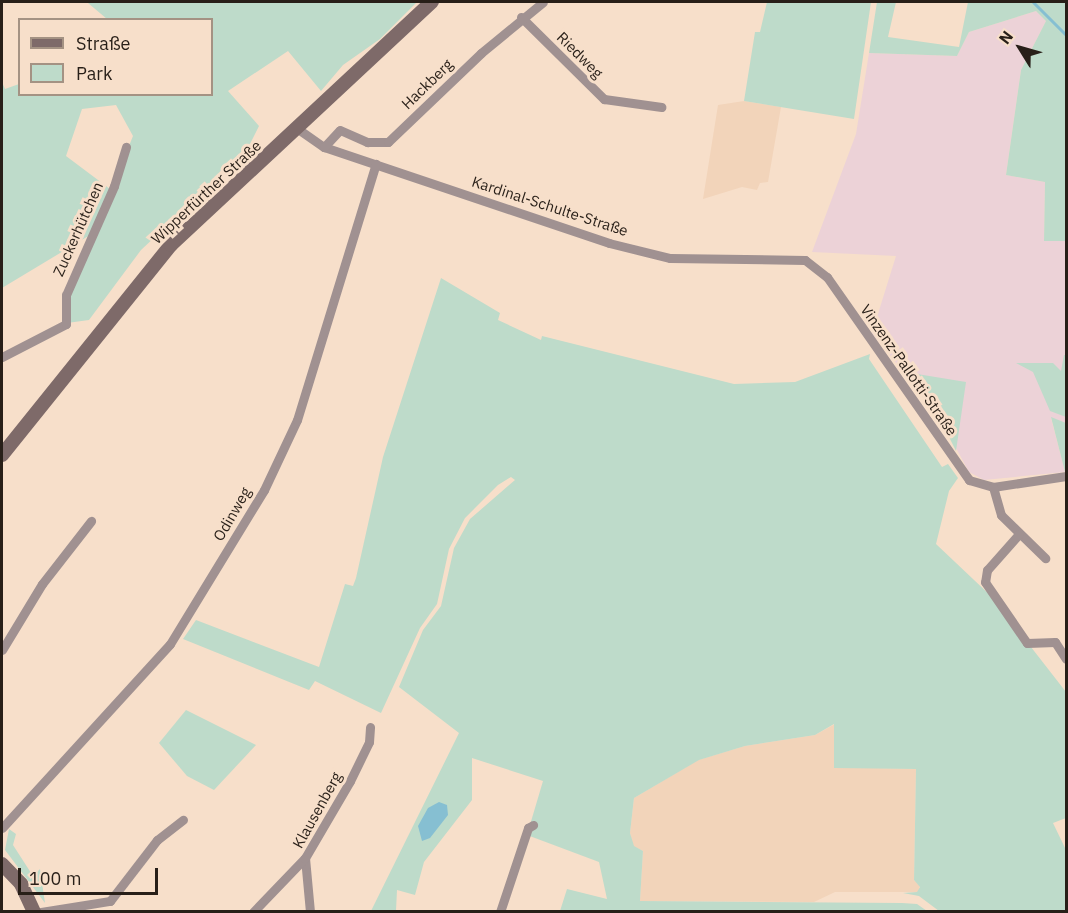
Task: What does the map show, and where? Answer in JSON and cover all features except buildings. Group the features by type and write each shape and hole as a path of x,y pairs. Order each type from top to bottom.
{"main road":[{"name":"Wipperfürther Straße","path":"2,454 171,245 432,2"},
{"path":"2,864 21,884 34,912"}],"street":[{"name":"Hackberg","path":"324,147 340,130 367,142 388,142 520,17 543,2"},
{"name":"Riedweg","path":"520,17 604,99 661,107"},
{"name":"Kardinal-Schulte-Straße","path":"298,129 324,147 609,243 670,258 805,260"},
{"name":"Zuckerhütchen","path":"2,357 66,324 66,295 114,186 126,147"},
{"name":"Odinweg","path":"2,828 5,816 170,644 264,490 297,420 376,164"},
{"name":"Vinzenz-Pallotti-Straße","path":"805,260 827,278 963,474 975,484 993,487 1066,476"},
{"path":"993,487 997,509 1045,558"},
{"path":"2,650 42,584 91,520"},
{"path":"1019,534 987,570 985,582 1027,643 1055,642 1066,659"},
{"name":"Klausenberg","path":"310,912 306,858 350,781 369,742 370,727"},
{"path":"41,912 110,901 157,840 183,820"},
{"path":"500,912 528,828 533,825"},
{"path":"253,912 306,858"}],"shaded area":[{"path":"1036,11 1046,21 1021,70 1006,175 1045,182 1044,240 1066,241 1066,423 1051,418 1065,472 984,480 969,472 938,415 872,333 896,256 812,252 856,134 869,53 957,56 969,32"},
{"path":"744,101 781,107 768,182 760,183 757,190 742,187 703,199 718,105"},
{"path":"835,724 834,767 916,769 914,880 920,886 918,892 835,892 814,902 640,901 643,851 633,846 630,833 634,798 698,760 745,746 815,735"}],"green space":[{"path":"2,2 417,2 380,39 343,65 321,91 288,51 228,91 259,126 246,152 141,250 89,320 67,323 66,302 133,136 116,105 82,109 66,156 110,189 90,235 2,288 2,82 5,89 18,84 18,96 213,96 213,18 106,18 88,3"},
{"path":"767,2 871,2 854,119 744,101 755,32 760,32"},
{"path":"877,2 896,2 888,37 959,47 968,2 1066,2 1066,241 1044,241 1045,182 1006,175 1021,70 1046,21 1036,11 969,32 957,56 869,53"},
{"path":"441,278 500,313 498,320 541,340 542,336 734,384 795,382 870,354 869,359 942,467 948,464 958,478 949,491 936,544 992,597 1066,692 1066,818 1053,823 1066,850 1066,911 939,911 919,896 903,893 917,892 920,887 914,880 916,769 834,768 834,724 815,735 745,746 699,760 634,798 630,833 634,846 643,851 640,901 902,903 917,904 927,911 560,911 567,889 607,899 599,862 527,835 543,781 472,758 472,800 424,862 415,895 397,890 396,911 371,911 459,733 399,687 423,630 441,606 454,548 470,519 515,480 511,477 498,485 465,518 449,549 437,604 420,628 381,713 315,681 309,690 183,639 196,620 319,667 345,584 353,586 356,578 383,457"},
{"path":"1064,355 1066,355 1066,417 1050,411 1033,372 1016,363 1053,363 1061,371"},
{"path":"911,373 966,382 956,451 938,415 904,375"},
{"path":"1051,417 1066,423 1065,472"},
{"path":"186,710 256,745 214,790 187,776 159,743"},
{"path":"9,829 16,834 13,845 33,876 40,869 45,903 5,850"}],"water":[{"path":"439,802 447,805 448,815 430,838 422,841 418,826 428,808"}],"waterway":[{"path":"1033,2 1066,35"}]}
